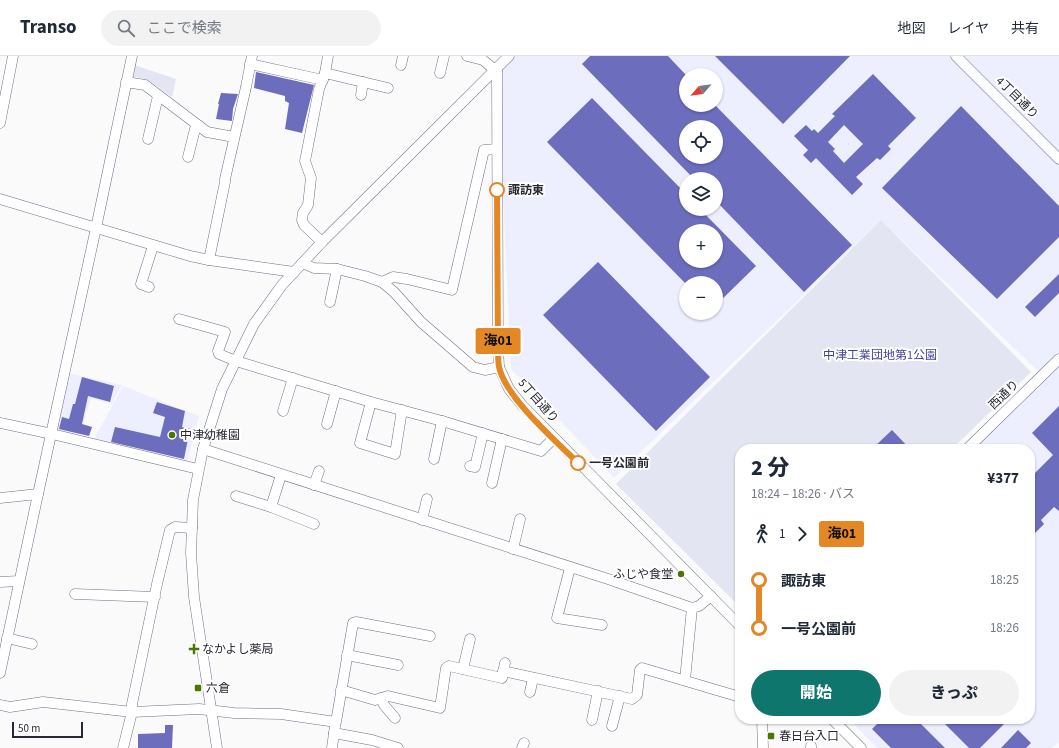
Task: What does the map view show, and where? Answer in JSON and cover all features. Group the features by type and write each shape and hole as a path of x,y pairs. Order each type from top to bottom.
{"street":[{"path":"0,123 13,56"},
{"path":"0,673 7,638 5,627 19,582 52,434 132,56"},
{"path":"322,242 304,225 302,220 303,213 308,205 311,178 306,161 307,151 319,89 324,76 328,56"},
{"path":"440,73 444,56"},
{"path":"467,56 483,60 496,69"},
{"path":"217,748 194,597 191,553 193,500 198,469 202,449 222,389 254,324 282,285 322,242 509,56"},
{"name":"4丁目通り","path":"956,56 1059,159"},
{"path":"209,260 251,60 388,88"},
{"name":"5丁目通り","path":"496,69 499,367 509,389 522,405 735,621"},
{"path":"126,82 145,85 207,132 234,137"},
{"path":"361,95 363,82"},
{"path":"148,139 158,96"},
{"path":"188,157 195,129 198,125"},
{"path":"382,282 392,277 408,279 452,290 484,150 497,149"},
{"path":"0,199 153,246 209,260 294,272"},
{"path":"149,287 141,284 153,246"},
{"path":"302,263 314,268 337,269 382,282 394,292 421,322 473,367 485,370 499,367"},
{"path":"330,302 337,269"},
{"path":"179,319 225,332 218,351 219,354 236,361 541,451 554,438"},
{"name":"西通り","path":"972,444 1059,359"},
{"path":"283,411 293,378"},
{"path":"327,424 336,391"},
{"path":"371,402 360,444 395,454 402,410"},
{"path":"434,459 442,421"},
{"path":"0,423 198,469"},
{"path":"470,466 476,467 483,433"},
{"path":"492,483 499,472 502,439"},
{"path":"202,449 314,485 364,506 392,514 450,525 480,535 513,549 608,579 692,608 699,606 711,596"},
{"path":"314,485 319,471"},
{"path":"271,508 281,475"},
{"path":"0,498 38,494"},
{"path":"422,520 427,499"},
{"path":"240,500 271,508 308,524"},
{"path":"513,549 520,519"},
{"path":"123,748 132,712 132,704 154,597 170,530 175,527 192,528"},
{"path":"570,568 552,617 596,627"},
{"path":"0,582 19,582"},
{"path":"80,592 117,592 154,597"},
{"path":"685,680 692,608"},
{"path":"332,748 353,623 356,622 400,635 430,637"},
{"path":"7,638 32,644"},
{"path":"463,669 470,639"},
{"path":"347,655 391,666"},
{"path":"341,690 375,700 388,696 440,708 446,668 450,666 502,678 504,667 533,678 632,699 636,695 640,670 642,668 735,695"},
{"path":"530,692 533,678"},
{"path":"592,720 598,691"},
{"path":"612,726 620,696"},
{"path":"381,698 384,705 395,718"},
{"path":"0,705 10,707 43,702 132,712 199,709 234,713 281,714 336,722"},
{"path":"762,724 763,748"},
{"path":"837,724 862,748"},
{"path":"334,733 381,746 398,748"}],"shaded area":[{"path":"509,56 1059,56 1059,743 1051,748 877,748 854,724 1035,724 1035,444 974,444 1042,375 881,220 614,478 511,369 497,68"},
{"path":"69,373 122,385 112,403 91,399 78,437 60,434 56,429"},
{"path":"123,386 199,416 187,463 93,441"}],"green space":[{"path":"134,65 176,79 172,97 148,80 132,76"},
{"name":"中津工業団地第1公園","path":"881,220 1031,372 957,444 735,444 735,602 616,484"}],"building":[{"path":"590,56 668,56 679,68 679,112 722,112 852,245 804,292 723,208 723,172 687,172 679,164 723,164 723,120 679,120 679,164 582,64"},
{"path":"715,56 850,56 783,124"},
{"path":"256,72 314,85 302,133 285,129 289,103 285,101 285,96 254,88"},
{"path":"873,74 916,118 888,146 891,149 880,160 877,158 856,177 863,184 852,195 816,158 811,163 803,155 808,150 794,136 806,125 812,131 814,129 818,133 835,116 832,114","holes":["844,125 863,144 844,163 833,151 835,149 828,142"]},
{"path":"221,93 238,94 233,109 232,121 216,119"},
{"path":"592,98 679,187 679,216 707,216 715,224 679,224 679,268 723,268 723,232 756,266 723,298 723,276 679,277 547,142"},
{"path":"961,106 1059,206 1059,237 997,299 882,188"},
{"path":"598,262 710,377 656,431 543,315"},
{"path":"1059,274 1059,293 1035,317 1025,307"},
{"path":"82,377 114,386 110,402 88,396 82,424 92,427 89,436 59,429 62,417 69,419 73,404 75,404"},
{"path":"157,402 185,411 182,427 190,429 184,459 111,442 115,427 160,437 165,417 153,413"},
{"path":"1059,406 1059,511 1054,507 1041,520 1044,524 1035,533 1035,473 1053,455 1032,433"},
{"path":"892,430 905,444 877,444"},
{"path":"877,724 921,724 945,748 891,748 872,729"},
{"path":"945,724 1004,724 980,748 969,748"},
{"path":"165,725 173,725 172,748 138,748 138,734 165,733"},
{"path":"1018,730 1031,743 1026,748 1001,748"}],"bus line":[{"name":"海01","path":"497,190 499,367 509,389 522,405 578,463"}],"place":[{"name":"諏訪東","path":"497,190"},
{"name":"中津幼稚園","path":"172,435"},
{"name":"一号公園前","path":"578,463"},
{"name":"ふじや食堂","path":"681,574"},
{"name":"なかよし薬局","path":"194,649"},
{"name":"六倉","path":"198,688"},
{"name":"春日台入口","path":"771,736"}]}
